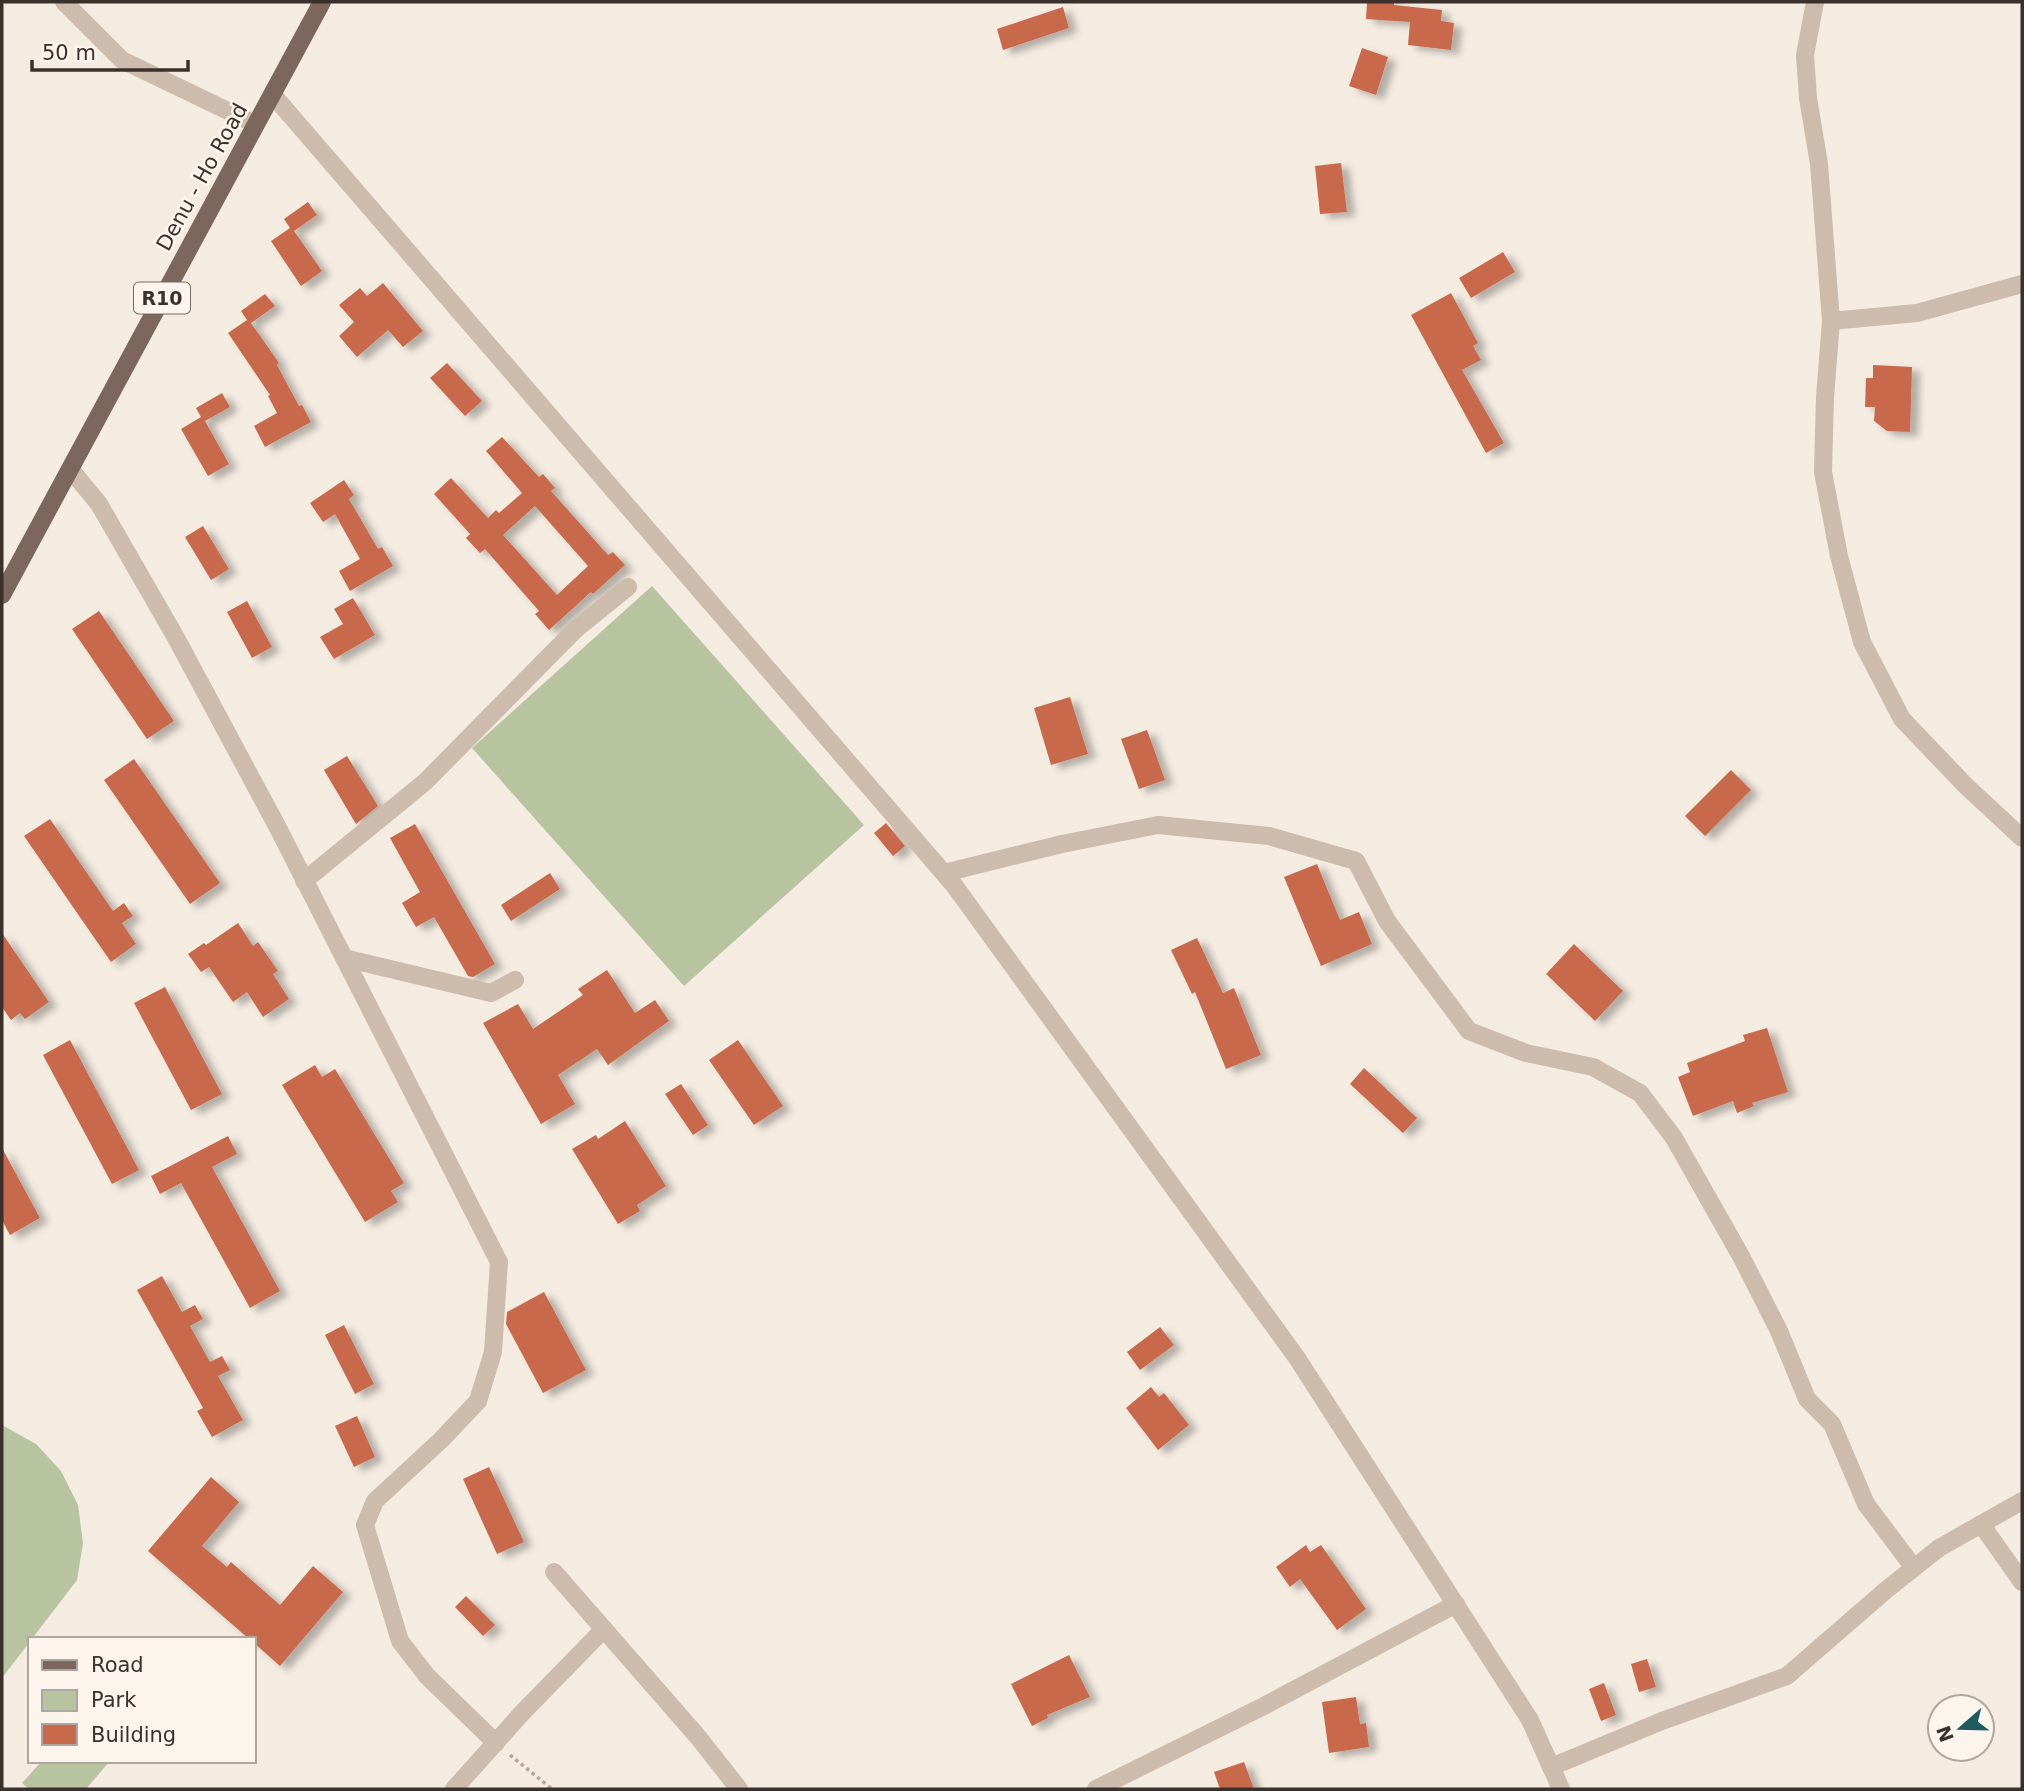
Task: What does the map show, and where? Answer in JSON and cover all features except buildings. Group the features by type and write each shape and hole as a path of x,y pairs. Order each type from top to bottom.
{"main road":[{"name":"Denu - Ho Road","path":"2,595 323,2"}],"street":[{"path":"64,2 122,60 255,124"},
{"path":"1815,2 1805,55 1808,98 1819,164 1831,321 1825,397 1824,472 1839,556 1862,642 1902,719 1965,785 2022,838"},
{"path":"273,95 944,873 1297,1358 1530,1720 1561,1789"},
{"path":"1831,321 1917,313 2022,284"},
{"path":"71,470 99,505 175,636 499,1262 493,1352 478,1401 441,1440 375,1501 365,1525 400,1641 426,1676 496,1743"},
{"path":"304,881 425,782 576,629 628,587"},
{"path":"944,873 1062,844 1158,825 1269,836 1356,861 1387,921 1469,1031 1526,1053 1593,1067 1640,1093 1674,1138 1742,1258 1779,1331 1807,1399 1832,1424 1866,1504 1914,1568"},
{"path":"344,958 491,993 515,980"},
{"path":"1551,1767 1662,1721 1787,1676 1939,1548 2022,1501"},
{"path":"1981,1524 2022,1582"},
{"path":"554,1572 698,1737 739,1789"},
{"path":"1096,1789 1264,1706 1456,1604"},
{"path":"454,1789 604,1629"}],"path":[{"path":"496,1743 552,1789"}],"green space":[{"path":"652,586 864,825 684,986 472,748"},
{"path":"2,1425 36,1444 61,1471 78,1505 83,1543 77,1580 33,1637 28,1637 28,1644 2,1678"},
{"path":"40,1763 108,1763 86,1789 29,1789 22,1783"}]}
